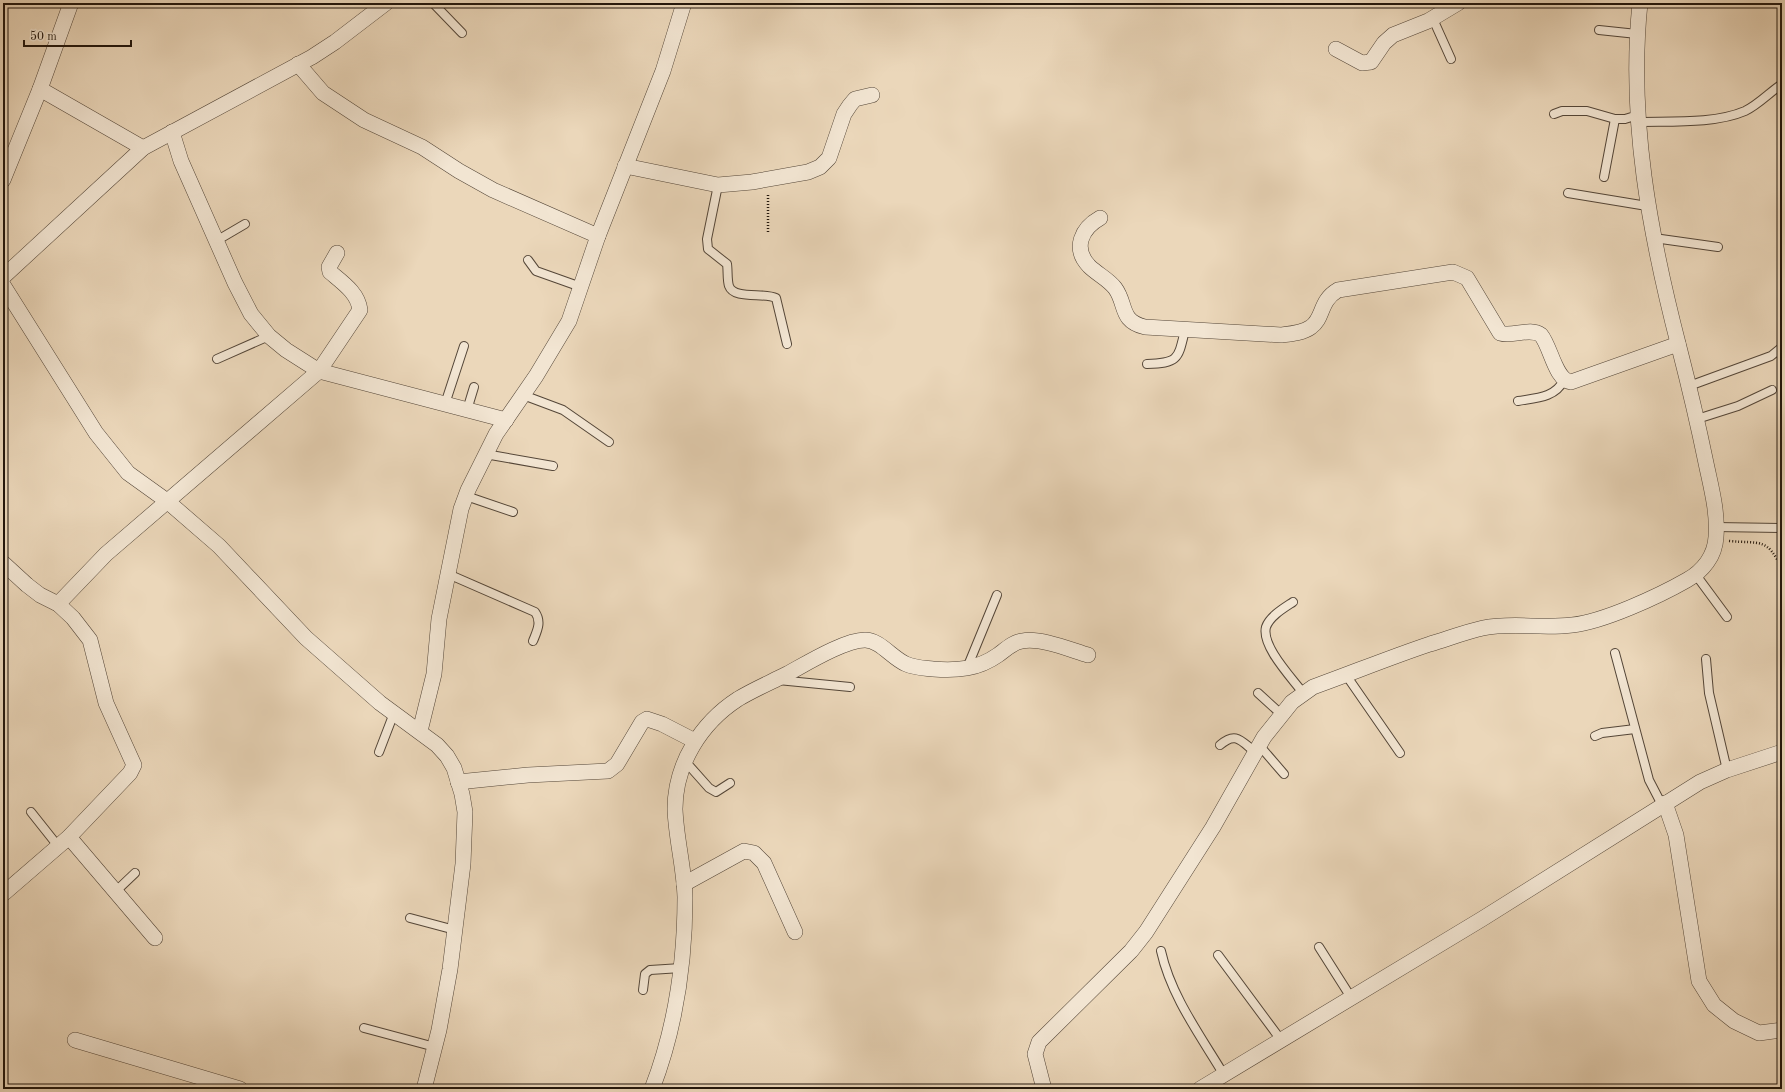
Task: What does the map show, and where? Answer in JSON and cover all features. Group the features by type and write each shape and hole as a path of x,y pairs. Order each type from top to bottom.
{"street":[{"path":"3,180 40,89 71,3"},
{"path":"3,277 143,148 298,64 335,42 386,3"},
{"path":"420,731 432,691 439,619 461,509 485,454 564,331 598,236 662,71 684,3"},
{"path":"1336,49 1362,63 1371,62 1384,43 1393,35 1433,19 1458,3"},
{"path":"1044,1089 1035,1054 1039,1042 1131,951 1146,932 1213,827 1257,748 1281,714 1303,693 1346,675 1414,650 1479,629 1509,625 1559,626 1588,622 1644,601 1696,575 1709,561 1716,534 1713,495 1697,419 1678,344 1647,206 1638,118 1637,34 1640,3"},
{"path":"298,64 323,93 364,120 422,147 492,190 598,236"},
{"path":"40,89 143,148"},
{"path":"625,166 718,185 768,179 808,172 820,167 829,158 844,114 850,105 855,99 872,95"},
{"path":"172,132 181,161 216,240 251,314 268,336 286,350 319,371 506,420"},
{"path":"1100,218 1086,227 1082,236 1083,256 1088,264 1116,289 1129,320 1137,325 1145,327 1281,335 1299,332 1312,327 1328,298 1338,290 1453,272 1463,274 1470,282 1500,332 1507,334 1536,332 1541,335 1560,375 1564,380 1572,382 1678,344"},
{"path":"58,604 106,554 319,371 360,310 359,303 354,294 330,272 329,267 337,253"},
{"path":"3,285 96,433 128,473 167,501 219,546 291,623 355,683 437,745 447,756 454,768 462,794 465,832 450,969 435,1047 424,1089"},
{"path":"3,563 27,586 40,595 58,604 74,618 90,640 106,703 134,765 130,773 64,842 3,894"},
{"path":"652,1089 660,1069 672,1025 681,968 684,884 675,808 680,778 685,761 695,741 716,718 738,700 775,680 843,646 866,640 875,643 907,665 953,671 982,665 1021,641 1037,641 1088,655"},
{"path":"458,782 528,775 608,771 617,764 642,722 647,719 662,724 695,741"},
{"path":"1200,1089 1352,999 1700,782 1727,770 1782,752"},
{"path":"1663,804 1676,835 1699,981 1714,1005 1734,1021 1759,1033 1782,1030"},
{"path":"64,842 116,892 155,938"},
{"path":"684,884 744,852 754,853 764,863 794,932"},
{"path":"75,1040 240,1089"}],"lane":[{"path":"433,3 462,33"},
{"path":"1433,19 1451,59"},
{"path":"1599,30 1637,34"},
{"path":"1554,114 1562,111 1587,111 1615,119 1625,120 1638,118 1694,120 1720,117 1745,111 1782,84"},
{"path":"1604,177 1615,119"},
{"path":"718,185 706,239 708,249 727,264 728,286 733,292 744,295 769,295 776,298 787,344"},
{"path":"1568,193 1647,206"},
{"path":"216,240 245,224"},
{"path":"1654,238 1718,247"},
{"path":"528,260 536,270 581,287"},
{"path":"1147,364 1168,363 1175,359 1179,354 1186,330"},
{"path":"217,359 268,336"},
{"path":"445,404 464,346"},
{"path":"1689,386 1771,356 1782,347"},
{"path":"1518,401 1549,395 1561,387 1564,380"},
{"path":"467,410 474,387"},
{"path":"1697,419 1738,406 1772,390"},
{"path":"523,395 563,410 609,442"},
{"path":"485,454 553,466"},
{"path":"466,496 513,512"},
{"path":"1716,534 1782,528"},
{"path":"448,574 535,612 539,618 538,628 532,641"},
{"path":"1696,575 1727,617"},
{"path":"967,669 997,595"},
{"path":"1293,602 1273,617 1266,626 1267,645 1303,693"},
{"path":"1615,653 1652,788 1663,804"},
{"path":"1706,659 1709,693 1727,770"},
{"path":"1346,675 1400,753"},
{"path":"775,680 850,687"},
{"path":"1258,693 1281,714"},
{"path":"380,752 394,713"},
{"path":"1595,736 1602,733 1635,729"},
{"path":"1220,745 1229,738 1234,737 1257,748 1284,774"},
{"path":"685,761 709,788 716,792 730,783"},
{"path":"31,812 64,842"},
{"path":"116,892 135,873"},
{"path":"410,918 454,930"},
{"path":"1319,947 1352,999"},
{"path":"1161,951 1165,972 1173,988 1224,1075"},
{"path":"1218,955 1282,1040"},
{"path":"643,990 645,974 650,970 681,968"},
{"path":"364,1028 435,1047"}],"path":[{"path":"768,179 768,232"},
{"path":"1716,534 1764,544 1771,548 1782,569"}]}
